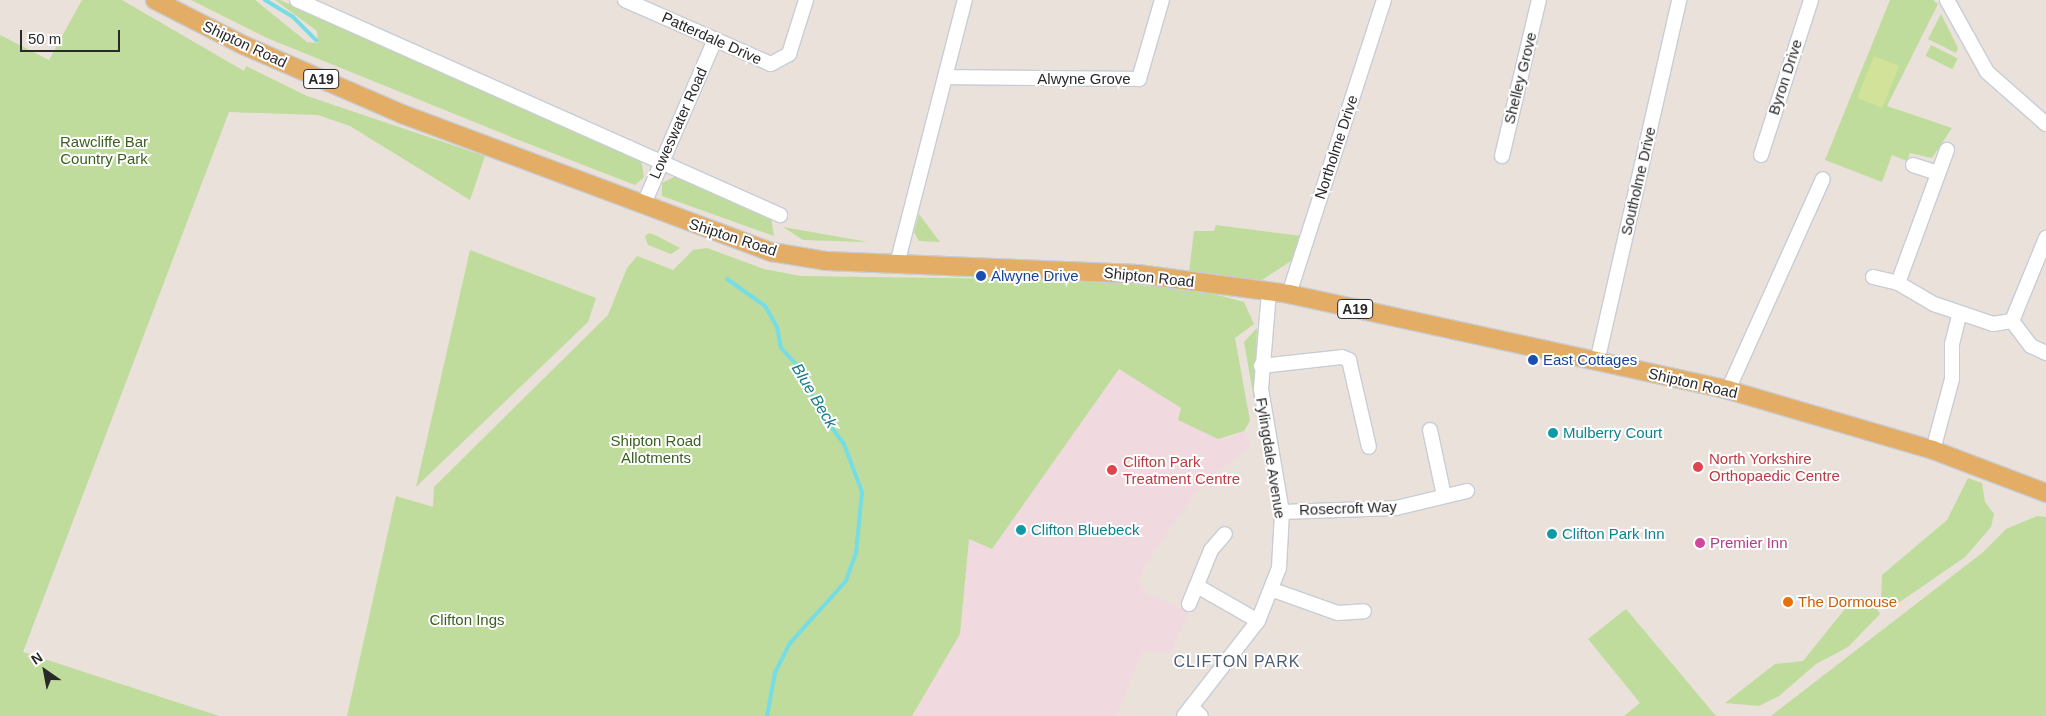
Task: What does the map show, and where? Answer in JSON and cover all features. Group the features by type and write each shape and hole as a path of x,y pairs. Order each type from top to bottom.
{"main road":[{"name":"Shipton Road","path":"155,0 241,44 402,114 643,206 772,252 897,264 1079,270 1289,294 1728,390 1933,450 2046,493"}],"street":[{"path":"297,0 780,215"},
{"name":"Patterdale Drive","path":"625,0 771,64 789,54 806,0"},
{"path":"897,264 965,0"},
{"name":"Alwyne Grove","path":"945,77 1132,81 1144,72 1162,0"},
{"name":"Northolme Drive","path":"1289,294 1384,0"},
{"name":"Shelley Grove","path":"1502,156 1539,0"},
{"name":"Southolme Drive","path":"1597,362 1679,0"},
{"name":"Byron Drive","path":"1761,155 1811,0"},
{"path":"1947,0 1987,72 2046,124"},
{"name":"Loweswater Road","path":"643,206 660,160 715,40"},
{"path":"1898,283 1947,150"},
{"path":"1913,165 1937,173"},
{"path":"1728,390 1824,179"},
{"path":"2012,321 2046,239"},
{"path":"1873,278 1898,283 1960,313 1993,324 2012,321"},
{"name":"Fylingdale Avenue","path":"1192,713 1258,621 1273,590 1282,549 1282,512 1264,414 1261,366 1269,291"},
{"path":"1933,450 1952,378 1952,344 1960,313"},
{"path":"2012,321 2031,346 2046,353"},
{"path":"1261,366 1342,357 1349,360 1369,447"},
{"path":"1430,430 1444,496"},
{"name":"Rosecroft Way","path":"1282,512 1396,508 1467,492"},
{"path":"1190,604 1211,550 1225,534"},
{"path":"1197,586 1258,621"},
{"path":"1273,590 1338,613 1364,611"}],"shaded area":[{"path":"1120,368 1182,408 1178,419 1227,439 1244,431 1251,446 1200,486 1144,567 1139,583 1147,594 1189,612 1170,653 1143,651 1116,716 912,716 960,634 969,539 992,549"}],"green space":[{"name":"Rawcliffe Bar Country Park","path":"82,0 122,0 244,71 246,66 307,96 485,156 470,200 350,126 318,115 229,112 23,652 219,716 0,716 0,35 49,60"},
{"path":"191,0 255,0 307,42 318,43 317,31 275,0 280,0 641,159 644,177 635,185 511,137 267,38"},
{"path":"1890,0 1933,0 1938,4 1887,106 1952,128 1932,158 1910,153 1907,161 1892,155 1882,182 1825,160"},
{"path":"1941,14 1958,48 1956,53 1928,39"},
{"path":"1931,45 1958,59 1952,69 1926,56"},
{"path":"1874,56 1899,66 1882,108 1857,98"},
{"path":"678,175 771,217 774,236 662,196 662,183"},
{"path":"919,214 940,242 919,241 914,232"},
{"path":"1216,225 1302,236 1297,257 1259,282 1189,272 1194,231 1214,231"},
{"path":"783,227 868,242 803,240"},
{"path":"649,233 680,248 671,254 648,245 645,236"},
{"path":"707,248 764,269 800,276 1091,280 1203,291 1244,302 1254,324 1235,338 1250,421 1244,431 1218,439 1178,420 1181,408 1119,369 992,549 969,539 960,634 912,716 347,716 396,496 433,507 434,487 608,315 627,268 637,256 673,270 693,250"},
{"path":"470,250 596,298 588,322 416,487"},
{"path":"1257,328 1254,399 1244,342"},
{"path":"1968,478 1982,483 1985,502 1994,514 1991,527 1965,557 1894,606 1885,603 1881,598 1882,575 1947,520"},
{"path":"2037,516 2046,517 2046,716 1771,716 1982,553 2006,529"},
{"path":"1873,603 1880,614 1848,647 1816,664 1779,696 1759,706 1725,703 1775,664 1803,661 1849,604"},
{"path":"1626,609 1716,716 1624,716 1640,703 1588,639"}],"waterway":[{"name":"Blue Beck","path":"265,0 293,17 316,40"},
{"name":"Blue Beck","path":"727,279 765,306 777,327 781,348 799,367 820,412 844,444 862,492 856,553 846,581 790,643 775,673 767,716"}],"place":[{"name":"Alwyne Drive","path":"981,276"},
{"name":"East Cottages","path":"1533,360"},
{"name":"Mulberry Court","path":"1553,433"},
{"name":"North Yorkshire Orthopaedic Centre","path":"1698,467"},
{"name":"Clifton Park Treatment Centre","path":"1112,470"},
{"name":"Clifton Bluebeck","path":"1021,530"},
{"name":"Clifton Park Inn","path":"1552,534"},
{"name":"Premier Inn","path":"1700,543"},
{"name":"The Dormouse","path":"1788,602"}],"district":[{"name":"CLIFTON PARK","path":"1237,662"}],"park label":[{"name":"Shipton Road Allotments","path":"656,448"},
{"name":"Clifton Ings","path":"467,620"}]}
